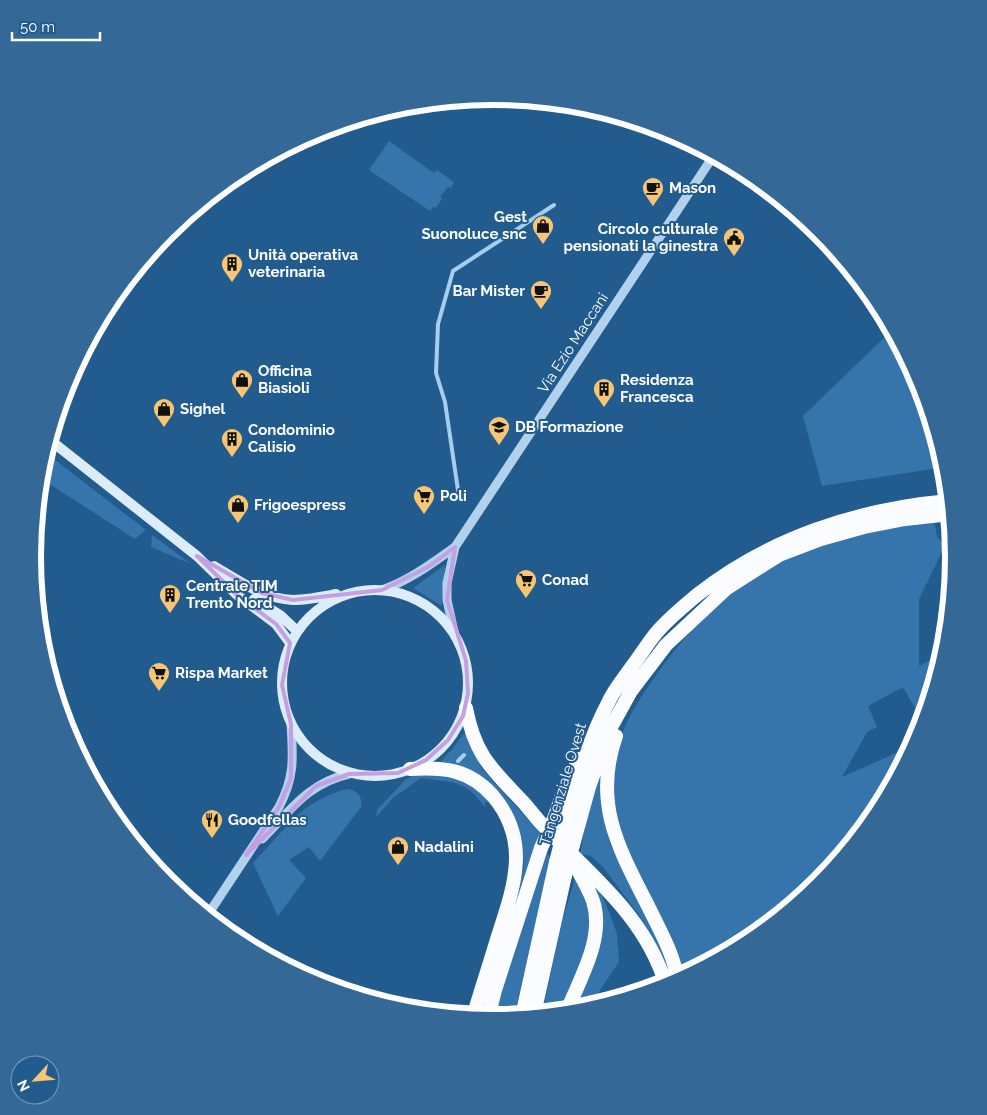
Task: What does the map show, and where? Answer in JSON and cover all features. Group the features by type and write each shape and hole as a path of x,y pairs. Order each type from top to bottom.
{"highway":[{"name":"Tangenziale Ovest","path":"524,1009 561,867 590,741 608,701 654,636 681,608 716,580 772,547 818,528 852,518 920,503 942,501"},
{"name":"Tangenziale Ovest","path":"567,842 609,731 631,691 666,645 727,588 779,556 821,539 864,527 905,519 944,515"},
{"path":"666,645 620,727 612,747 608,771 607,798 613,830 622,854 665,941 674,972"},
{"path":"466,708 472,737 480,753 504,784 567,842 619,901 647,940 663,976"},
{"path":"490,1010 541,848 574,765 590,741"},
{"path":"410,769 437,768 460,772 486,788 503,808 516,845 517,864 514,887 475,1009"},
{"path":"567,842 594,903 596,922 592,949 570,1003"},
{"name":"Tangenziale Ovest","path":"535,1008 561,867"}],"main road":[{"path":"56,445 197,556 231,587 237,595 276,624 290,643"},
{"path":"197,556 250,587 272,596 293,600 352,591 382,590 399,592 412,596 434,611 454,632 461,645 469,678 466,708 457,727 438,752 410,769 385,776 349,774 332,768 306,748 290,724 283,703 284,663 290,643 297,631 309,616 322,605 352,591"},
{"path":"231,587 280,615 297,631"}],"street":[{"name":"Via Ezio Maccani","path":"382,590 401,583 428,567 455,547 710,161"},
{"name":"Via Ezio Maccani","path":"454,632 447,600 447,583 455,547"},
{"path":"211,910 279,807 291,778 293,757 290,724"},
{"path":"246,855 306,794 328,780 349,774"}],"highlighted area":[{"path":"455,547 447,600 466,661 468,693 463,716 448,740 426,760 398,773 349,774 316,786 246,855 279,807 291,778 291,724 282,685 290,643 276,624 237,595 197,556 262,593 293,600 382,590 428,567"}],"shaded area":[{"path":"389,141 434,173 437,170 454,182 451,188 448,187 440,197 442,199 436,208 433,207 430,211 369,170"},
{"path":"887,335 899,357 922,412 937,468 822,486 803,416"},
{"path":"53,458 146,530 135,539 48,483"},
{"path":"934,521 937,537 945,546 919,599 919,666 934,658 920,708 916,710 903,687 868,706 877,727 867,732 842,777 903,750 899,758 870,809 852,833 834,856 792,898 745,934 679,970 627,852 615,817 613,790 615,761 625,727 640,700 666,661 697,625 732,592 752,578 795,555 846,538"},
{"path":"152,535 191,564 151,547"},
{"path":"445,565 442,606 413,588"},
{"path":"465,732 482,769 540,833 500,957 496,958 521,879 524,866 522,850 475,775 441,761"},
{"path":"600,771 601,806 610,844 654,929 668,966 639,915 603,867 591,856 580,854 588,810"},
{"path":"419,773 458,777 481,792 492,803 485,802 485,807 471,791 458,784 421,778 393,798 376,817 377,810 406,779"},
{"path":"348,789 359,795 361,807 320,861 309,847 289,860 306,878 278,916 253,863 301,812 326,796"},
{"path":"547,853 551,858 516,1009 494,1010 511,955"},
{"path":"586,874 601,892 614,925 617,934 619,962 597,997 576,1002 593,963"},
{"path":"575,878 584,896 589,913 587,946 563,1004 544,1007 562,922"}],"waterway":[{"path":"459,497 445,402 436,373 438,324 453,271 554,205"},
{"path":"458,761 464,755"}],"place":[{"name":"Mason","path":"653,207"},
{"name":"Gest Suonoluce snc","path":"543,245"},
{"name":"Circolo culturale pensionati la ginestra","path":"734,257"},
{"name":"Unità operativa veterinaria","path":"232,283"},
{"name":"Bar Mister","path":"541,310"},
{"name":"Officina Biasioli","path":"242,399"},
{"name":"Residenza Francesca","path":"604,408"},
{"name":"Sighel","path":"164,428"},
{"name":"DB Formazione","path":"499,446"},
{"name":"Condominio Calisio","path":"232,458"},
{"name":"Poli","path":"424,515"},
{"name":"Frigoespress","path":"238,524"},
{"name":"Conad","path":"526,599"},
{"name":"Centrale TIM Trento Nord","path":"170,614"},
{"name":"Rispa Market","path":"159,692"},
{"name":"Goodfellas","path":"212,839"},
{"name":"Nadalini","path":"398,866"}]}
